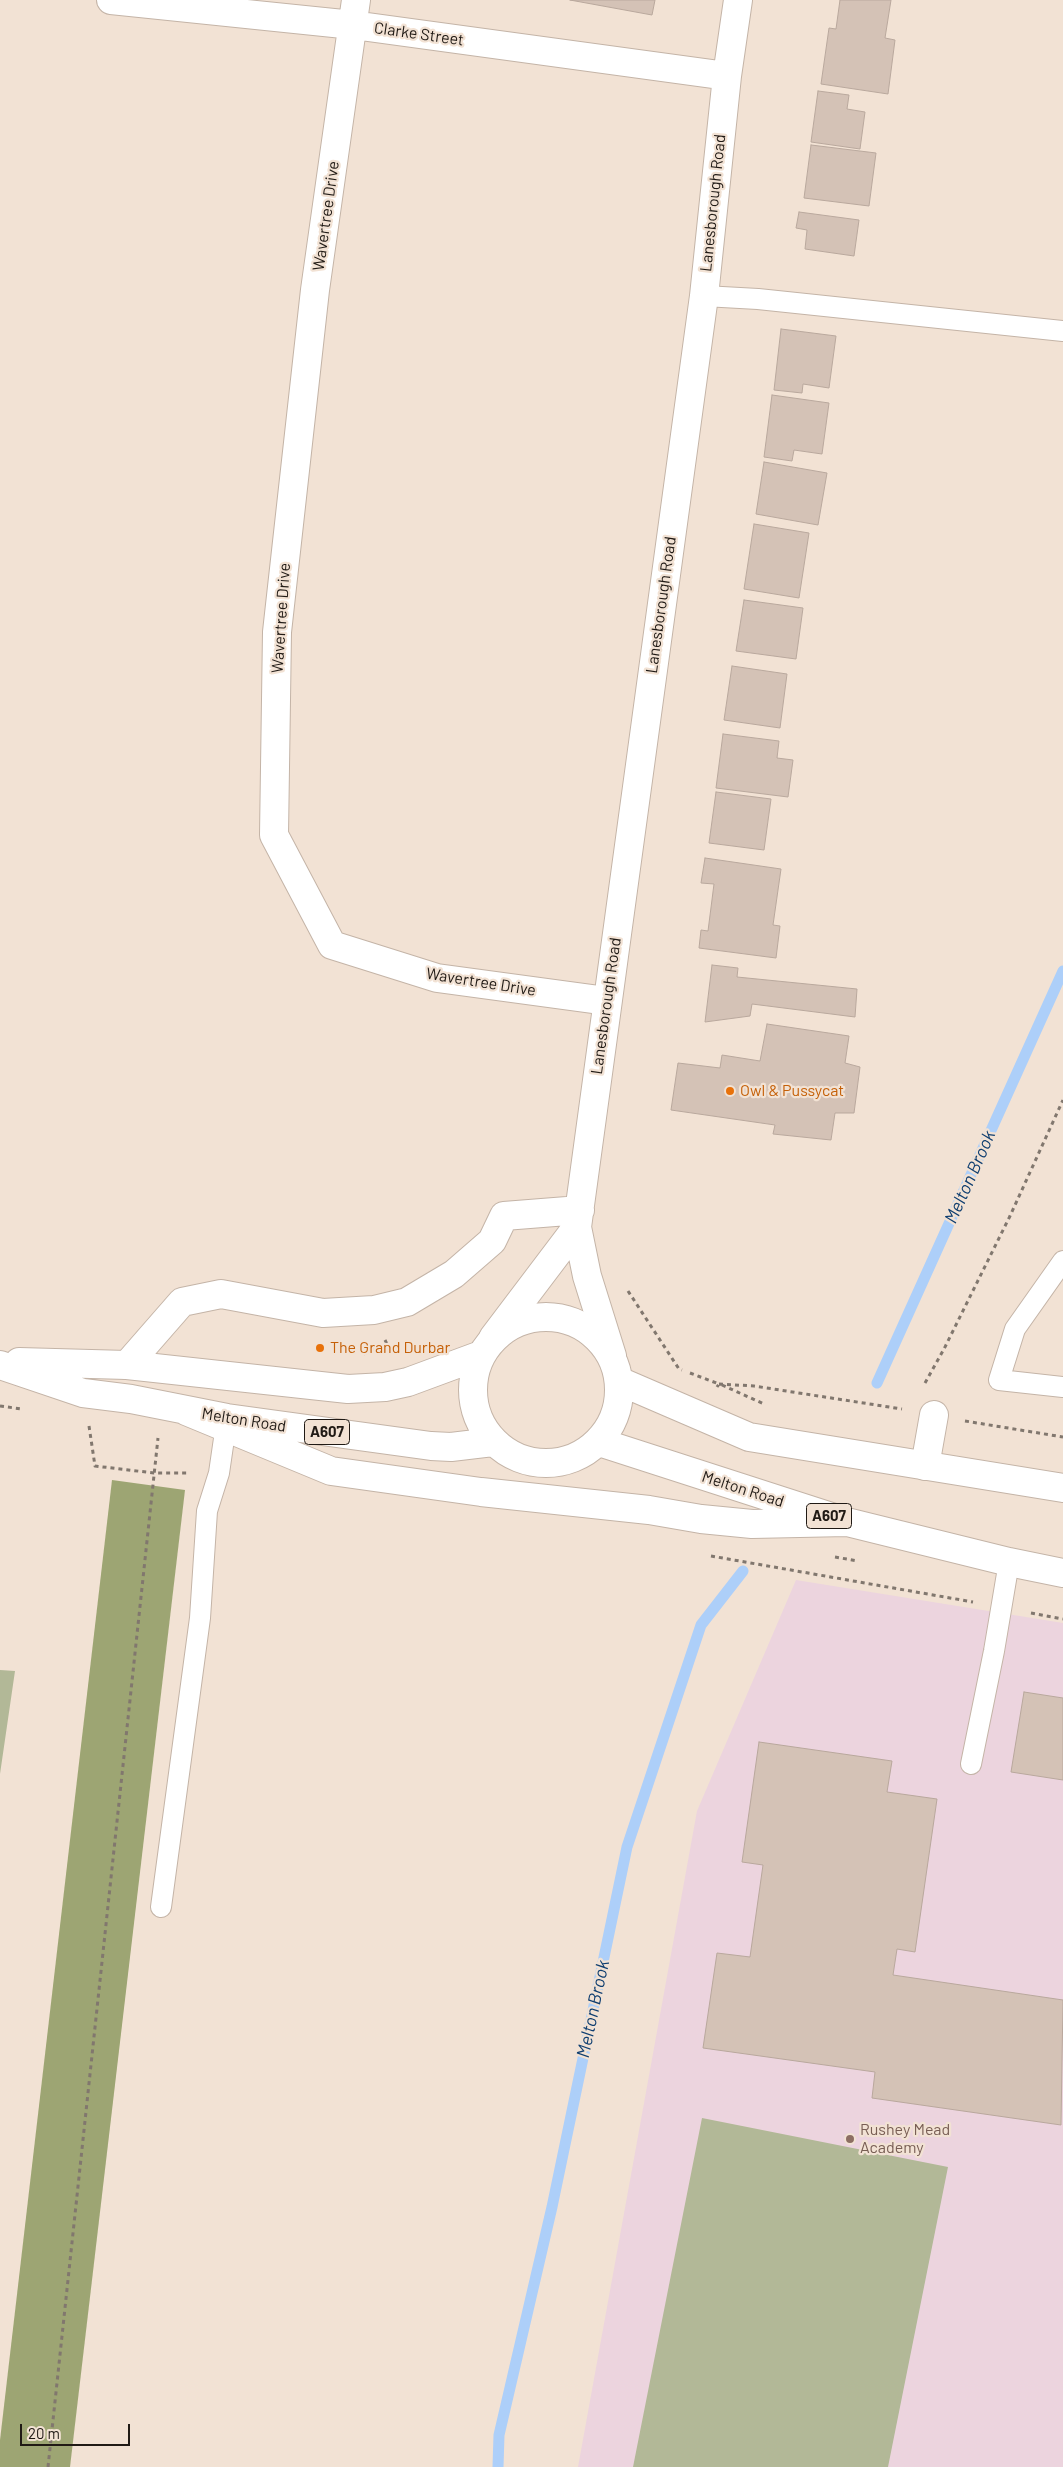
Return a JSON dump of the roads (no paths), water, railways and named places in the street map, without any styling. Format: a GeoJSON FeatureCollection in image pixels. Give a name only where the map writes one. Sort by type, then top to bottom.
{"type":"FeatureCollection","features":[{"type":"Feature","properties":{"kind":"street","name":"Clarke Street"},"geometry":{"type":"LineString","coordinates":[[111,0],[355,12],[727,76]]}},
{"type":"Feature","properties":{"kind":"street","name":"Lanesborough Road"},"geometry":{"type":"LineString","coordinates":[[616,1368],[587,1276],[578,1218],[704,296],[727,76],[738,0]]}},
{"type":"Feature","properties":{"kind":"street","name":"Wavertree Drive"},"geometry":{"type":"LineString","coordinates":[[355,12],[315,290],[277,632],[274,835],[332,945],[437,978],[607,1002]]}},
{"type":"Feature","properties":{"kind":"street"},"geometry":{"type":"LineString","coordinates":[[126,1365],[182,1302],[221,1294],[322,1313],[374,1310],[407,1302],[454,1274],[492,1240],[504,1216],[578,1218]]}},
{"type":"Feature","properties":{"kind":"street","name":"Lanesborough Road"},"geometry":{"type":"LineString","coordinates":[[487,1347],[578,1218]]}},
{"type":"Feature","properties":{"kind":"street","name":"A607"},"geometry":{"type":"LineString","coordinates":[[487,1347],[517,1323],[530,1318],[551,1316],[575,1322],[596,1336],[616,1368],[749,1437],[1063,1488]]}},
{"type":"Feature","properties":{"kind":"street"},"geometry":{"type":"LineString","coordinates":[[487,1347],[474,1377],[472,1398],[480,1423],[493,1442],[512,1456],[535,1463],[558,1463],[580,1456],[599,1442],[614,1418],[618,1403],[616,1368]]}},
{"type":"Feature","properties":{"kind":"street","name":"Melton Road"},"geometry":{"type":"LineString","coordinates":[[0,1364],[126,1365],[348,1389],[385,1387],[408,1382],[487,1347]]}},
{"type":"Feature","properties":{"kind":"street","name":"Melton Road"},"geometry":{"type":"LineString","coordinates":[[0,1364],[83,1393],[174,1408],[227,1424],[451,1448],[493,1442]]}},
{"type":"Feature","properties":{"kind":"street"},"geometry":{"type":"LineString","coordinates":[[925,1466],[934,1416]]}},
{"type":"Feature","properties":{"kind":"street"},"geometry":{"type":"LineString","coordinates":[[227,1424],[331,1471],[481,1492],[649,1510],[701,1519],[752,1524],[847,1522]]}},
{"type":"Feature","properties":{"kind":"street","name":"Melton Road"},"geometry":{"type":"LineString","coordinates":[[599,1442],[847,1522],[1009,1562],[1063,1573]]}},
{"type":"Feature","properties":{"kind":"lane"},"geometry":{"type":"LineString","coordinates":[[704,296],[758,298],[1063,331]]}},
{"type":"Feature","properties":{"kind":"lane"},"geometry":{"type":"LineString","coordinates":[[1063,1261],[1014,1330],[999,1380],[1063,1387]]}},
{"type":"Feature","properties":{"kind":"lane"},"geometry":{"type":"LineString","coordinates":[[161,1907],[200,1618],[207,1511],[219,1472],[227,1424]]}},
{"type":"Feature","properties":{"kind":"lane"},"geometry":{"type":"LineString","coordinates":[[971,1764],[1002,1608],[1009,1562]]}},
{"type":"Feature","properties":{"kind":"waterway","name":"Melton Brook"},"geometry":{"type":"LineString","coordinates":[[877,1383],[1063,971]]}},
{"type":"Feature","properties":{"kind":"waterway","name":"Melton Brook"},"geometry":{"type":"LineString","coordinates":[[498,2467],[499,2435],[552,2207],[627,1847],[701,1625],[743,1571]]}},
{"type":"Feature","properties":{"kind":"place","name":"Owl & Pussycat"},"geometry":{"type":"Point","coordinates":[730,1091]}},
{"type":"Feature","properties":{"kind":"place","name":"The Grand Durbar"},"geometry":{"type":"Point","coordinates":[320,1348]}},
{"type":"Feature","properties":{"kind":"place","name":"Rushey Mead Academy"},"geometry":{"type":"Point","coordinates":[850,2139]}}]}
